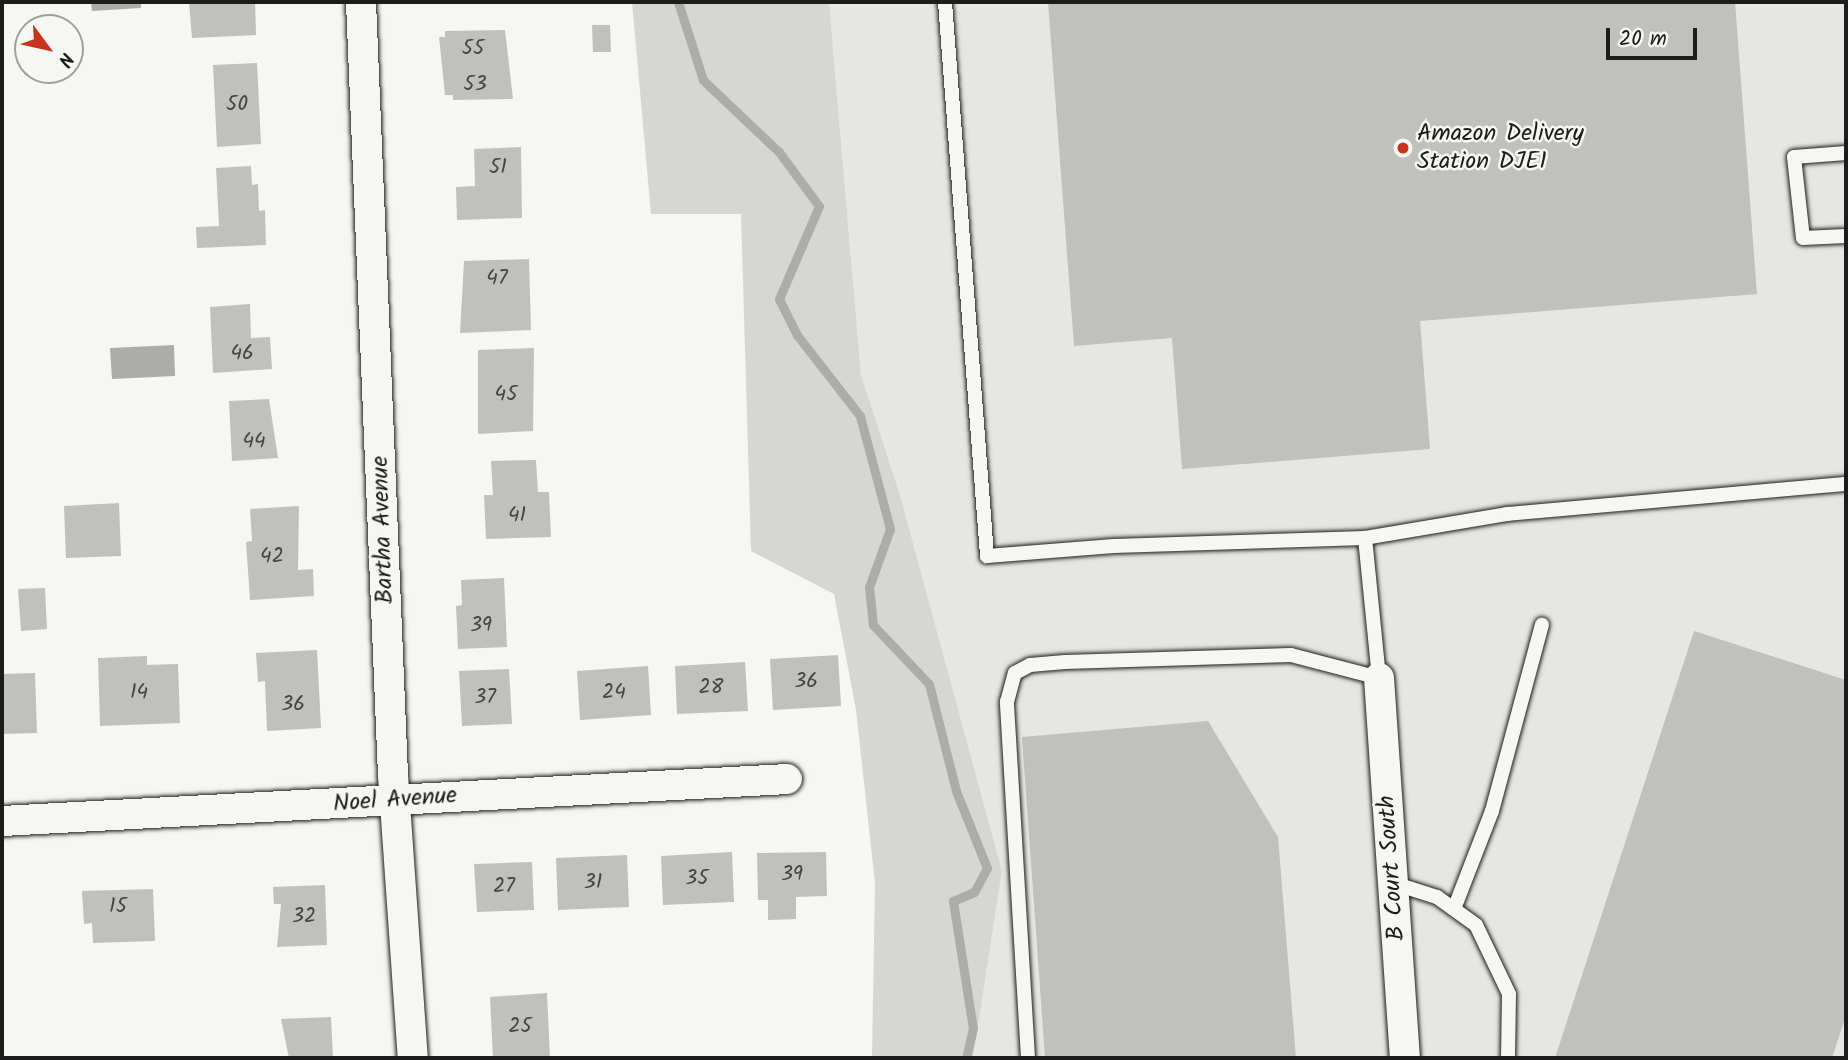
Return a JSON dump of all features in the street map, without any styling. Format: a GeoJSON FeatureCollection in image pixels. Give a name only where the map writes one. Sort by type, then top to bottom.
{"type":"FeatureCollection","features":[{"type":"Feature","properties":{"kind":"street","name":"Bartha Avenue"},"geometry":{"type":"LineString","coordinates":[[361,2],[394,801],[402,854],[413,1058]]}},
{"type":"Feature","properties":{"kind":"street","name":"B Court South"},"geometry":{"type":"LineString","coordinates":[[1379,678],[1405,1058]]}},
{"type":"Feature","properties":{"kind":"street","name":"Noel Avenue"},"geometry":{"type":"LineString","coordinates":[[2,821],[787,779]]}},
{"type":"Feature","properties":{"kind":"lane"},"geometry":{"type":"LineString","coordinates":[[945,2],[987,556],[1114,546],[1365,538],[1507,514],[1846,484]]}},
{"type":"Feature","properties":{"kind":"lane"},"geometry":{"type":"LineString","coordinates":[[1846,153],[1794,157],[1802,238],[1846,236]]}},
{"type":"Feature","properties":{"kind":"lane"},"geometry":{"type":"LineString","coordinates":[[1028,1058],[1007,702],[1015,673],[1030,665],[1065,662],[1291,655],[1379,678],[1365,538]]}},
{"type":"Feature","properties":{"kind":"lane"},"geometry":{"type":"LineString","coordinates":[[1454,909],[1492,811],[1542,625]]}},
{"type":"Feature","properties":{"kind":"lane"},"geometry":{"type":"LineString","coordinates":[[1393,883],[1437,897],[1476,925],[1509,994],[1508,1058]]}},
{"type":"Feature","properties":{"kind":"shaded area"},"geometry":{"type":"Polygon","coordinates":[[[91,2],[141,2],[141,8],[92,11],[91,2]]]}},
{"type":"Feature","properties":{"kind":"shaded area"},"geometry":{"type":"Polygon","coordinates":[[[632,2],[829,2],[861,375],[900,495],[1002,871],[973,1058],[872,1058],[875,883],[856,710],[834,594],[751,551],[741,214],[651,214],[632,2]]]}},
{"type":"Feature","properties":{"kind":"shaded area"},"geometry":{"type":"Polygon","coordinates":[[[829,2],[1846,2],[1846,1058],[973,1058],[1002,871],[900,495],[861,375],[829,2]]]}},
{"type":"Feature","properties":{"kind":"shaded area"},"geometry":{"type":"Polygon","coordinates":[[[174,345],[175,376],[112,379],[110,348],[174,345]]]}},
{"type":"Feature","properties":{"kind":"building"},"geometry":{"type":"Polygon","coordinates":[[[189,2],[255,2],[256,35],[192,38],[189,2]]]}},
{"type":"Feature","properties":{"kind":"building","name":"Amazon Delivery Station DJE1"},"geometry":{"type":"Polygon","coordinates":[[[1048,2],[1735,2],[1757,294],[1420,321],[1430,449],[1182,469],[1172,338],[1074,346],[1048,2]]]}},
{"type":"Feature","properties":{"kind":"building"},"geometry":{"type":"Polygon","coordinates":[[[592,25],[610,25],[611,52],[593,52],[592,25]]]}},
{"type":"Feature","properties":{"kind":"building"},"geometry":{"type":"Polygon","coordinates":[[[505,30],[513,99],[453,100],[453,95],[445,95],[439,37],[445,37],[445,31],[505,30]]]}},
{"type":"Feature","properties":{"kind":"building"},"geometry":{"type":"Polygon","coordinates":[[[257,63],[261,144],[217,147],[213,65],[257,63]]]}},
{"type":"Feature","properties":{"kind":"building"},"geometry":{"type":"Polygon","coordinates":[[[521,147],[522,218],[457,220],[456,187],[475,186],[474,149],[521,147]]]}},
{"type":"Feature","properties":{"kind":"building"},"geometry":{"type":"Polygon","coordinates":[[[251,166],[252,185],[258,184],[259,211],[265,210],[266,245],[197,248],[196,227],[219,226],[216,168],[251,166]]]}},
{"type":"Feature","properties":{"kind":"building"},"geometry":{"type":"Polygon","coordinates":[[[529,259],[531,330],[460,333],[464,261],[529,259]]]}},
{"type":"Feature","properties":{"kind":"building"},"geometry":{"type":"Polygon","coordinates":[[[250,304],[251,338],[270,337],[272,369],[213,373],[210,307],[250,304]]]}},
{"type":"Feature","properties":{"kind":"building"},"geometry":{"type":"Polygon","coordinates":[[[534,348],[533,431],[478,434],[478,350],[534,348]]]}},
{"type":"Feature","properties":{"kind":"building"},"geometry":{"type":"Polygon","coordinates":[[[269,399],[278,458],[232,461],[229,401],[269,399]]]}},
{"type":"Feature","properties":{"kind":"building"},"geometry":{"type":"Polygon","coordinates":[[[536,460],[538,492],[549,492],[551,537],[486,539],[484,495],[493,495],[491,461],[536,460]]]}},
{"type":"Feature","properties":{"kind":"building"},"geometry":{"type":"Polygon","coordinates":[[[119,503],[121,556],[66,558],[64,506],[119,503]]]}},
{"type":"Feature","properties":{"kind":"building"},"geometry":{"type":"Polygon","coordinates":[[[299,506],[298,570],[313,569],[314,596],[250,600],[246,542],[252,541],[250,509],[299,506]]]}},
{"type":"Feature","properties":{"kind":"building"},"geometry":{"type":"Polygon","coordinates":[[[504,578],[507,647],[458,649],[456,606],[462,605],[461,580],[504,578]]]}},
{"type":"Feature","properties":{"kind":"building"},"geometry":{"type":"Polygon","coordinates":[[[45,588],[47,629],[21,631],[18,589],[45,588]]]}},
{"type":"Feature","properties":{"kind":"building"},"geometry":{"type":"Polygon","coordinates":[[[1694,631],[1846,680],[1846,1015],[1832,1058],[1555,1058],[1694,631]]]}},
{"type":"Feature","properties":{"kind":"building"},"geometry":{"type":"Polygon","coordinates":[[[317,650],[321,728],[267,731],[265,681],[258,682],[256,653],[317,650]]]}},
{"type":"Feature","properties":{"kind":"building"},"geometry":{"type":"Polygon","coordinates":[[[838,655],[841,706],[773,710],[770,659],[838,655]]]}},
{"type":"Feature","properties":{"kind":"building"},"geometry":{"type":"Polygon","coordinates":[[[147,656],[147,665],[178,664],[180,723],[100,726],[98,658],[147,656]]]}},
{"type":"Feature","properties":{"kind":"building"},"geometry":{"type":"Polygon","coordinates":[[[745,662],[748,711],[677,714],[675,666],[745,662]]]}},
{"type":"Feature","properties":{"kind":"building"},"geometry":{"type":"Polygon","coordinates":[[[648,666],[651,715],[580,720],[577,671],[648,666]]]}},
{"type":"Feature","properties":{"kind":"building"},"geometry":{"type":"Polygon","coordinates":[[[509,669],[512,724],[462,726],[459,671],[509,669]]]}},
{"type":"Feature","properties":{"kind":"building"},"geometry":{"type":"Polygon","coordinates":[[[35,673],[37,733],[2,734],[2,674],[35,673]]]}},
{"type":"Feature","properties":{"kind":"building"},"geometry":{"type":"Polygon","coordinates":[[[1208,721],[1278,837],[1296,1058],[1045,1058],[1022,737],[1208,721]]]}},
{"type":"Feature","properties":{"kind":"building"},"geometry":{"type":"Polygon","coordinates":[[[732,852],[734,902],[663,905],[661,856],[732,852]]]}},
{"type":"Feature","properties":{"kind":"building"},"geometry":{"type":"Polygon","coordinates":[[[826,852],[827,896],[796,897],[796,919],[768,920],[768,900],[758,900],[757,853],[826,852]]]}},
{"type":"Feature","properties":{"kind":"building"},"geometry":{"type":"Polygon","coordinates":[[[627,855],[629,907],[558,910],[556,858],[627,855]]]}},
{"type":"Feature","properties":{"kind":"building"},"geometry":{"type":"Polygon","coordinates":[[[532,862],[534,910],[477,912],[474,864],[532,862]]]}},
{"type":"Feature","properties":{"kind":"building"},"geometry":{"type":"Polygon","coordinates":[[[325,885],[327,945],[277,947],[281,904],[274,904],[273,887],[325,885]]]}},
{"type":"Feature","properties":{"kind":"building"},"geometry":{"type":"Polygon","coordinates":[[[153,889],[155,941],[93,943],[92,923],[84,924],[82,891],[153,889]]]}},
{"type":"Feature","properties":{"kind":"building"},"geometry":{"type":"Polygon","coordinates":[[[547,993],[550,1058],[493,1058],[490,997],[547,993]]]}},
{"type":"Feature","properties":{"kind":"building"},"geometry":{"type":"Polygon","coordinates":[[[331,1017],[333,1058],[289,1058],[281,1019],[331,1017]]]}},
{"type":"Feature","properties":{"kind":"waterway"},"geometry":{"type":"LineString","coordinates":[[678,2],[703,80],[779,152],[819,206],[779,299],[797,335],[860,416],[890,529],[869,587],[873,625],[929,684],[956,791],[987,868],[974,892],[953,901],[973,1028],[966,1058]]}},
{"type":"Feature","properties":{"kind":"place","name":"Amazon Delivery Station DJE1"},"geometry":{"type":"Point","coordinates":[1403,148]}}]}
